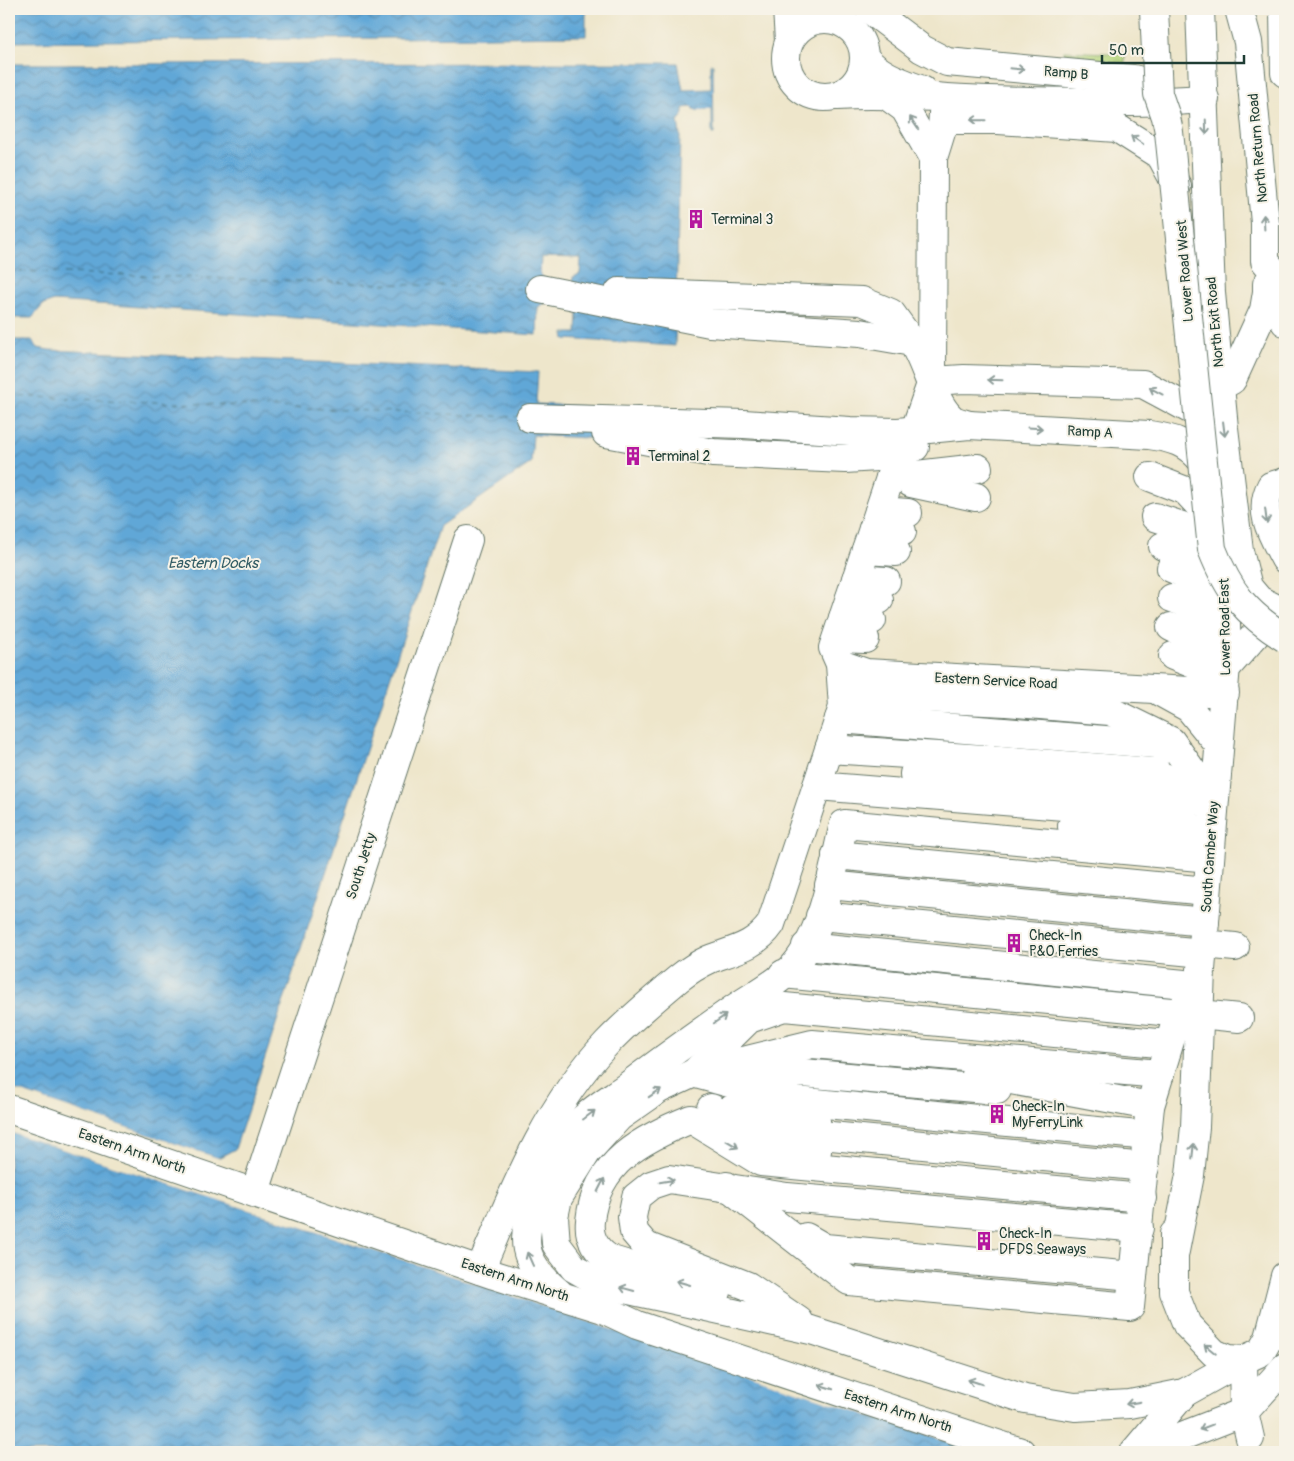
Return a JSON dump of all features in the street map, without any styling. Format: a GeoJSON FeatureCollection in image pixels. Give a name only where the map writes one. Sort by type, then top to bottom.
{"type":"FeatureCollection","features":[{"type":"Feature","properties":{"kind":"lane"},"geometry":{"type":"LineString","coordinates":[[787,9],[789,41],[786,67],[791,79],[800,89],[811,96],[824,98],[886,95],[998,120],[1117,128],[1161,156],[1178,189]]}},
{"type":"Feature","properties":{"kind":"lane"},"geometry":{"type":"LineString","coordinates":[[869,9],[918,46]]}},
{"type":"Feature","properties":{"kind":"lane"},"geometry":{"type":"LineString","coordinates":[[1154,9],[1160,98],[1169,132],[1212,549],[1220,570],[1234,596],[1270,629],[1285,638]]}},
{"type":"Feature","properties":{"kind":"lane","name":"Lower Road West"},"geometry":{"type":"LineString","coordinates":[[1158,9],[1160,98],[1178,189],[1182,237],[1182,269],[1205,400],[1222,552]]}},
{"type":"Feature","properties":{"kind":"lane","name":"North Exit Road"},"geometry":{"type":"LineString","coordinates":[[1200,9],[1205,98],[1211,294],[1205,400],[1248,587],[1258,600],[1285,615]]}},
{"type":"Feature","properties":{"kind":"lane","name":"North Return Road"},"geometry":{"type":"LineString","coordinates":[[1239,9],[1248,42],[1265,223],[1265,261],[1274,272],[1279,292]]}},
{"type":"Feature","properties":{"kind":"lane"},"geometry":{"type":"LineString","coordinates":[[1248,9],[1248,42]]}},
{"type":"Feature","properties":{"kind":"lane"},"geometry":{"type":"LineString","coordinates":[[1274,9],[1284,62]]}},
{"type":"Feature","properties":{"kind":"lane"},"geometry":{"type":"LineString","coordinates":[[1284,9],[1284,62]]}},
{"type":"Feature","properties":{"kind":"lane"},"geometry":{"type":"LineString","coordinates":[[789,41],[804,24],[815,20],[838,21],[850,27],[918,46]]}},
{"type":"Feature","properties":{"kind":"lane"},"geometry":{"type":"LineString","coordinates":[[837,96],[857,82],[863,71],[865,58],[863,47],[850,27]]}},
{"type":"Feature","properties":{"kind":"lane","name":"Ramp B"},"geometry":{"type":"LineString","coordinates":[[918,46],[947,62],[1146,82],[1160,98]]}},
{"type":"Feature","properties":{"kind":"lane"},"geometry":{"type":"LineString","coordinates":[[865,58],[872,66],[943,109],[1160,98],[1205,98]]}},
{"type":"Feature","properties":{"kind":"lane"},"geometry":{"type":"LineString","coordinates":[[886,95],[904,109],[933,158]]}},
{"type":"Feature","properties":{"kind":"lane"},"geometry":{"type":"LineString","coordinates":[[480,1270],[507,1207],[544,1132],[578,1080],[606,1043],[637,1014],[690,970],[710,959],[742,948],[763,935],[771,924],[829,749],[859,574],[932,381],[933,158],[943,109]]}},
{"type":"Feature","properties":{"kind":"lane"},"geometry":{"type":"LineString","coordinates":[[912,342],[860,333],[710,323],[540,289],[862,301],[891,313],[921,354],[941,403],[952,420],[969,424]]}},
{"type":"Feature","properties":{"kind":"lane"},"geometry":{"type":"LineString","coordinates":[[932,381],[964,379],[1143,384],[1205,400],[1232,380],[1241,364],[1264,310],[1279,292]]}},
{"type":"Feature","properties":{"kind":"lane"},"geometry":{"type":"LineString","coordinates":[[1279,292],[1285,322]]}},
{"type":"Feature","properties":{"kind":"lane"},"geometry":{"type":"LineString","coordinates":[[910,440],[878,457],[845,459],[713,453],[530,418],[744,424],[850,431],[910,440],[935,440],[969,424]]}},
{"type":"Feature","properties":{"kind":"lane","name":"Ramp A"},"geometry":{"type":"LineString","coordinates":[[969,424],[1170,438],[1194,450],[1202,461]]}},
{"type":"Feature","properties":{"kind":"lane"},"geometry":{"type":"LineString","coordinates":[[859,574],[977,482]]}},
{"type":"Feature","properties":{"kind":"lane"},"geometry":{"type":"LineString","coordinates":[[1285,482],[1271,486],[1264,498],[1268,527],[1285,559]]}},
{"type":"Feature","properties":{"kind":"lane"},"geometry":{"type":"LineString","coordinates":[[1222,552],[1208,524],[1180,498],[1165,571],[1185,611],[1226,673]]}},
{"type":"Feature","properties":{"kind":"lane"},"geometry":{"type":"LineString","coordinates":[[1165,571],[1182,526],[1203,542],[1226,590]]}},
{"type":"Feature","properties":{"kind":"lane","name":"South Jetty"},"geometry":{"type":"LineString","coordinates":[[255,1192],[468,540]]}},
{"type":"Feature","properties":{"kind":"lane","name":"Lower Road East"},"geometry":{"type":"LineString","coordinates":[[1222,552],[1226,590],[1226,673]]}},
{"type":"Feature","properties":{"kind":"lane"},"geometry":{"type":"LineString","coordinates":[[1165,571],[1178,558],[1196,567],[1226,590]]}},
{"type":"Feature","properties":{"kind":"lane"},"geometry":{"type":"LineString","coordinates":[[1165,571],[1196,579],[1205,594],[1226,673]]}},
{"type":"Feature","properties":{"kind":"lane"},"geometry":{"type":"LineString","coordinates":[[1165,571],[1226,673]]}},
{"type":"Feature","properties":{"kind":"lane"},"geometry":{"type":"LineString","coordinates":[[859,574],[887,576]]}},
{"type":"Feature","properties":{"kind":"lane"},"geometry":{"type":"LineString","coordinates":[[859,574],[887,576]]}},
{"type":"Feature","properties":{"kind":"lane"},"geometry":{"type":"LineString","coordinates":[[859,574],[887,576]]}},
{"type":"Feature","properties":{"kind":"lane","name":"Eastern Service Road"},"geometry":{"type":"LineString","coordinates":[[859,574],[866,673],[1153,689],[1226,673]]}},
{"type":"Feature","properties":{"kind":"lane"},"geometry":{"type":"LineString","coordinates":[[1226,673],[1259,631],[1285,615]]}},
{"type":"Feature","properties":{"kind":"lane","name":"South Camber Way"},"geometry":{"type":"LineString","coordinates":[[1226,673],[1219,745],[1180,1049],[1167,1097],[1154,1239],[1187,1325],[1199,1340],[1214,1353],[1228,1359],[1252,1356]]}},
{"type":"Feature","properties":{"kind":"lane","name":"Eastern Service Road"},"geometry":{"type":"LineString","coordinates":[[1153,689],[1189,708],[1219,745]]}},
{"type":"Feature","properties":{"kind":"lane"},"geometry":{"type":"LineString","coordinates":[[829,749],[1004,721],[1146,728],[1171,742],[1197,917]]}},
{"type":"Feature","properties":{"kind":"lane"},"geometry":{"type":"LineString","coordinates":[[829,749],[1156,744],[1175,753],[1197,917]]}},
{"type":"Feature","properties":{"kind":"lane"},"geometry":{"type":"LineString","coordinates":[[727,1186],[849,1281],[1130,1307],[1142,1193],[1197,917],[1189,831],[829,749]]}},
{"type":"Feature","properties":{"kind":"lane"},"geometry":{"type":"LineString","coordinates":[[829,749],[1154,782],[1197,917],[1239,1018]]}},
{"type":"Feature","properties":{"kind":"lane"},"geometry":{"type":"LineString","coordinates":[[561,1295],[539,1276],[529,1259],[526,1247],[527,1226],[534,1203],[566,1141],[581,1120],[760,990],[818,908],[844,824],[1197,917],[1235,947]]}},
{"type":"Feature","properties":{"kind":"lane"},"geometry":{"type":"LineString","coordinates":[[818,908],[1197,917]]}},
{"type":"Feature","properties":{"kind":"lane"},"geometry":{"type":"LineString","coordinates":[[818,908],[1197,917]]}},
{"type":"Feature","properties":{"kind":"lane"},"geometry":{"type":"LineString","coordinates":[[818,908],[1197,917]]}},
{"type":"Feature","properties":{"kind":"lane"},"geometry":{"type":"LineString","coordinates":[[760,990],[1197,917]]}},
{"type":"Feature","properties":{"kind":"lane"},"geometry":{"type":"LineString","coordinates":[[694,1073],[749,1019],[1197,917]]}},
{"type":"Feature","properties":{"kind":"lane"},"geometry":{"type":"LineString","coordinates":[[1197,917],[812,1044],[694,1073],[659,1089],[619,1118],[586,1152],[558,1198],[554,1218],[556,1244],[574,1268],[590,1278],[620,1288],[811,1330],[1026,1399],[1075,1408],[1130,1404],[1184,1393],[1252,1356],[1285,1327]]}},
{"type":"Feature","properties":{"kind":"lane","name":"South Camber Way"},"geometry":{"type":"LineString","coordinates":[[1174,1292],[1175,1251],[1172,1180],[1197,917]]}},
{"type":"Feature","properties":{"kind":"lane"},"geometry":{"type":"LineString","coordinates":[[694,1073],[807,1058],[1000,1078],[1142,1193]]}},
{"type":"Feature","properties":{"kind":"lane"},"geometry":{"type":"LineString","coordinates":[[694,1073],[1142,1193]]}},
{"type":"Feature","properties":{"kind":"lane"},"geometry":{"type":"LineString","coordinates":[[796,1101],[701,1114],[662,1130],[634,1146],[601,1181],[591,1208],[589,1227],[592,1242],[602,1255],[612,1260],[743,1300],[811,1330]]}},
{"type":"Feature","properties":{"kind":"lane","name":"Eastern Arm North"},"geometry":{"type":"LineString","coordinates":[[9,1109],[480,1270],[603,1309],[637,1325],[1022,1452]]}},
{"type":"Feature","properties":{"kind":"lane"},"geometry":{"type":"LineString","coordinates":[[701,1114],[761,1162],[1142,1193]]}},
{"type":"Feature","properties":{"kind":"lane"},"geometry":{"type":"LineString","coordinates":[[701,1114],[792,1133],[1142,1193]]}},
{"type":"Feature","properties":{"kind":"lane"},"geometry":{"type":"LineString","coordinates":[[811,1330],[748,1286],[646,1246],[634,1232],[632,1217],[636,1197],[651,1185],[670,1179],[727,1186],[774,1180],[1142,1193]]}},
{"type":"Feature","properties":{"kind":"lane"},"geometry":{"type":"LineString","coordinates":[[727,1186],[813,1232],[1142,1193]]}},
{"type":"Feature","properties":{"kind":"lane"},"geometry":{"type":"LineString","coordinates":[[1250,1438],[1244,1412],[1252,1356],[1269,1338],[1285,1276]]}},
{"type":"Feature","properties":{"kind":"lane"},"geometry":{"type":"LineString","coordinates":[[603,1309],[733,1325],[811,1330]]}},
{"type":"Feature","properties":{"kind":"lane"},"geometry":{"type":"LineString","coordinates":[[1141,1452],[1244,1412],[1285,1367]]}},
{"type":"Feature","properties":{"kind":"lane"},"geometry":{"type":"LineString","coordinates":[[1134,1452],[1184,1393]]}},
{"type":"Feature","properties":{"kind":"green space"},"geometry":{"type":"Polygon","coordinates":[[[1064,51],[1125,54],[1124,86],[1062,83],[1064,51]]]}},
{"type":"Feature","properties":{"kind":"water"},"geometry":{"type":"Polygon","coordinates":[[[9,9],[586,9],[586,36],[9,42],[9,9]]]}},
{"type":"Feature","properties":{"kind":"water"},"geometry":{"type":"Polygon","coordinates":[[[678,63],[683,90],[711,89],[711,64],[713,64],[714,134],[712,134],[712,109],[696,111],[691,107],[683,108],[683,115],[678,121],[680,135],[675,346],[565,339],[564,333],[577,333],[578,311],[572,308],[573,277],[580,274],[581,258],[541,257],[540,275],[547,280],[545,303],[538,307],[537,335],[54,301],[43,305],[32,318],[9,318],[9,64],[678,63]]]}},
{"type":"Feature","properties":{"kind":"water","name":"Eastern Docks"},"geometry":{"type":"Polygon","coordinates":[[[9,340],[32,340],[38,348],[49,350],[538,372],[536,404],[694,412],[693,444],[533,435],[531,463],[440,526],[235,1149],[218,1158],[9,1088],[9,340]]]}},
{"type":"Feature","properties":{"kind":"water"},"geometry":{"type":"Polygon","coordinates":[[[9,1132],[489,1288],[979,1452],[9,1452],[9,1132]]]}},
{"type":"Feature","properties":{"kind":"pier"},"geometry":{"type":"Polygon","coordinates":[[[9,1088],[221,1159],[217,1160],[9,1091],[9,1088]]]}},
{"type":"Feature","properties":{"kind":"pier"},"geometry":{"type":"Polygon","coordinates":[[[9,1130],[489,1286],[980,1450],[888,1422],[489,1288],[9,1132],[9,1130]]]}},
{"type":"Feature","properties":{"kind":"ferry route"},"geometry":{"type":"LineString","coordinates":[[9,271],[527,289]]}},
{"type":"Feature","properties":{"kind":"ferry route"},"geometry":{"type":"LineString","coordinates":[[9,396],[517,417]]}},
{"type":"Feature","properties":{"kind":"place","name":"Terminal 3"},"geometry":{"type":"Point","coordinates":[696,219]}},
{"type":"Feature","properties":{"kind":"place","name":"Terminal 2"},"geometry":{"type":"Point","coordinates":[633,456]}},
{"type":"Feature","properties":{"kind":"place","name":"Check-In P&O Ferries"},"geometry":{"type":"Point","coordinates":[1014,943]}},
{"type":"Feature","properties":{"kind":"place","name":"Check-In MyFerryLink"},"geometry":{"type":"Point","coordinates":[997,1114]}},
{"type":"Feature","properties":{"kind":"place","name":"Check-In DFDS Seaways"},"geometry":{"type":"Point","coordinates":[984,1241]}}]}
